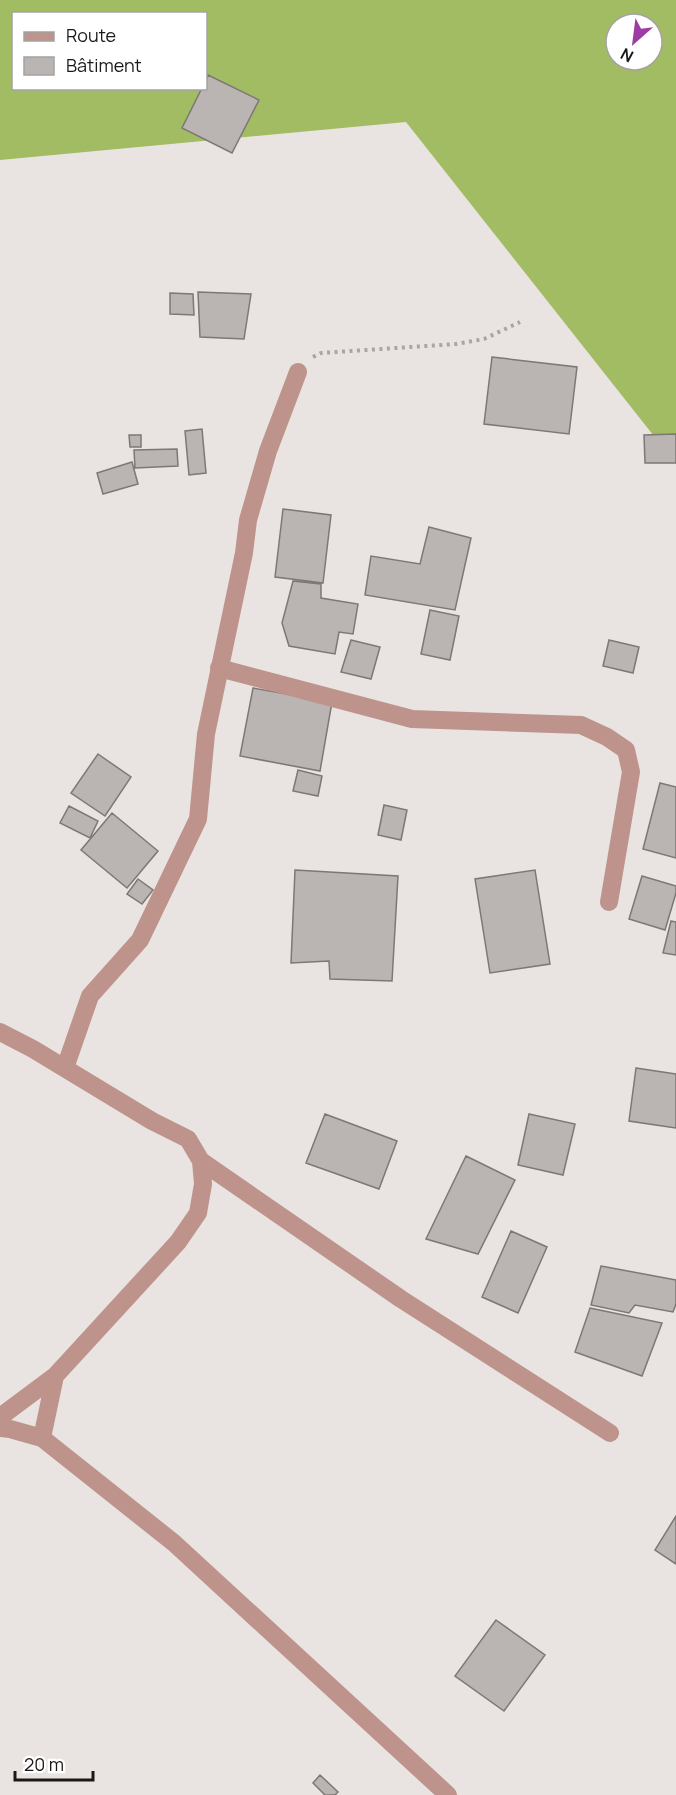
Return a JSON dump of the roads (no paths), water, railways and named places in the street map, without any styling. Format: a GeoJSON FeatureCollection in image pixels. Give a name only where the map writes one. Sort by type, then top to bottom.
{"type":"FeatureCollection","features":[{"type":"Feature","properties":{"kind":"street"},"geometry":{"type":"LineString","coordinates":[[65,1068],[90,996],[140,940],[198,819],[206,734],[244,553],[248,520],[268,451],[298,372]]}},
{"type":"Feature","properties":{"kind":"street"},"geometry":{"type":"LineString","coordinates":[[219,668],[412,719],[581,725],[607,737],[626,750],[631,772],[609,902]]}},
{"type":"Feature","properties":{"kind":"street"},"geometry":{"type":"LineString","coordinates":[[0,1032],[33,1049],[152,1121],[189,1139],[201,1161],[203,1184],[198,1213],[178,1242],[55,1376],[0,1417]]}},
{"type":"Feature","properties":{"kind":"street"},"geometry":{"type":"LineString","coordinates":[[201,1161],[401,1299],[610,1432]]}},
{"type":"Feature","properties":{"kind":"street"},"geometry":{"type":"LineString","coordinates":[[42,1438],[55,1376]]}},
{"type":"Feature","properties":{"kind":"street"},"geometry":{"type":"LineString","coordinates":[[0,1428],[42,1438],[174,1543],[448,1795]]}}]}
